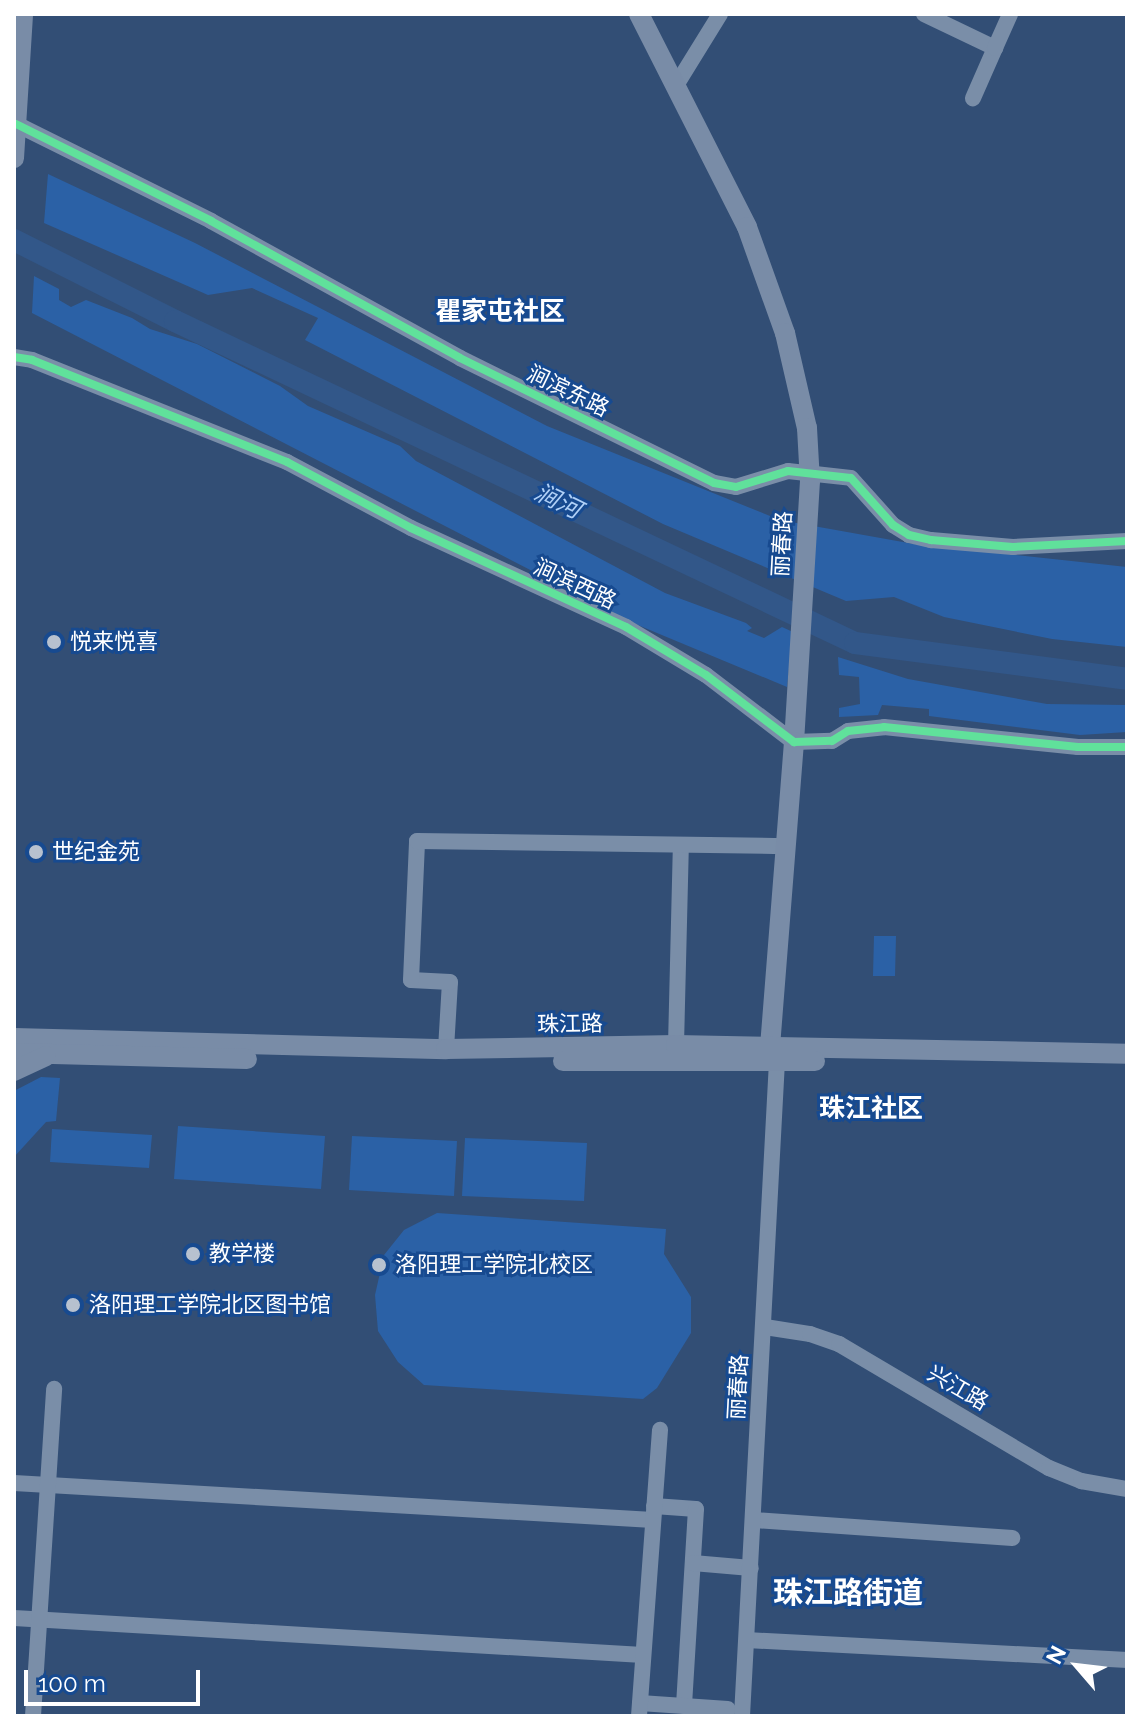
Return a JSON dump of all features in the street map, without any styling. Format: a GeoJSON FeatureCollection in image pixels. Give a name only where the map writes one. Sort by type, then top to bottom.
{"type":"FeatureCollection","features":[{"type":"Feature","properties":{"kind":"main road"},"geometry":{"type":"LineString","coordinates":[[14,157],[23,14]]}},
{"type":"Feature","properties":{"kind":"main road","name":"丽春路"},"geometry":{"type":"LineString","coordinates":[[639,14],[678,82]]}},
{"type":"Feature","properties":{"kind":"main road","name":"丽春路"},"geometry":{"type":"LineString","coordinates":[[651,14],[678,82],[747,227],[785,333],[815,477],[801,740],[776,1052]]}},
{"type":"Feature","properties":{"kind":"main road","name":"丽春路"},"geometry":{"type":"LineString","coordinates":[[776,1052],[786,846],[801,740]]}},
{"type":"Feature","properties":{"kind":"main road"},"geometry":{"type":"LineString","coordinates":[[14,1022],[47,1046],[14,1071]]}},
{"type":"Feature","properties":{"kind":"main road","name":"珠江路"},"geometry":{"type":"LineString","coordinates":[[14,1038],[47,1046],[171,1058],[776,1052],[1127,1054]]}},
{"type":"Feature","properties":{"kind":"main road","name":"珠江路"},"geometry":{"type":"LineString","coordinates":[[14,1053],[47,1046],[446,1049],[676,1045],[1127,1068]]}},
{"type":"Feature","properties":{"kind":"street"},"geometry":{"type":"LineString","coordinates":[[678,82],[720,14]]}},
{"type":"Feature","properties":{"kind":"street"},"geometry":{"type":"LineString","coordinates":[[924,14],[995,48]]}},
{"type":"Feature","properties":{"kind":"street"},"geometry":{"type":"LineString","coordinates":[[973,98],[1010,14]]}},
{"type":"Feature","properties":{"kind":"street","name":"涧滨东路"},"geometry":{"type":"LineString","coordinates":[[16,124],[211,221],[460,358],[714,483],[736,487],[788,471],[815,477],[851,478],[868,500],[909,535],[1013,547],[1127,541]]}},
{"type":"Feature","properties":{"kind":"street","name":"涧滨西路"},"geometry":{"type":"LineString","coordinates":[[14,357],[32,360],[287,462],[411,528],[626,627],[706,675],[801,740]]}},
{"type":"Feature","properties":{"kind":"street"},"geometry":{"type":"LineString","coordinates":[[801,740],[832,741],[862,727],[884,727],[1078,747],[1127,747]]}},
{"type":"Feature","properties":{"kind":"street"},"geometry":{"type":"LineString","coordinates":[[446,1049],[450,982],[411,980],[417,841],[786,846]]}},
{"type":"Feature","properties":{"kind":"street"},"geometry":{"type":"LineString","coordinates":[[676,1045],[681,845]]}},
{"type":"Feature","properties":{"kind":"street","name":"丽春路"},"geometry":{"type":"LineString","coordinates":[[735,1712],[747,1640],[765,1327],[776,1052]]}},
{"type":"Feature","properties":{"kind":"street","name":"兴江路"},"geometry":{"type":"LineString","coordinates":[[765,1327],[810,1334],[839,1344],[1049,1468],[1081,1481],[1127,1489]]}},
{"type":"Feature","properties":{"kind":"street"},"geometry":{"type":"LineString","coordinates":[[14,1715],[34,1716],[54,1389]]}},
{"type":"Feature","properties":{"kind":"street"},"geometry":{"type":"LineString","coordinates":[[660,1430],[639,1710],[684,1706],[735,1712]]}},
{"type":"Feature","properties":{"kind":"street"},"geometry":{"type":"LineString","coordinates":[[14,1483],[654,1513],[696,1509],[684,1706]]}},
{"type":"Feature","properties":{"kind":"street"},"geometry":{"type":"LineString","coordinates":[[754,1520],[1012,1538]]}},
{"type":"Feature","properties":{"kind":"street"},"geometry":{"type":"LineString","coordinates":[[693,1563],[751,1568]]}},
{"type":"Feature","properties":{"kind":"street"},"geometry":{"type":"LineString","coordinates":[[14,1618],[643,1655]]}},
{"type":"Feature","properties":{"kind":"street"},"geometry":{"type":"LineString","coordinates":[[747,1640],[1127,1660]]}},
{"type":"Feature","properties":{"kind":"shaded area"},"geometry":{"type":"Polygon","coordinates":[[[48,174],[195,243],[547,426],[780,520],[914,544],[1127,567],[1127,647],[1052,639],[944,617],[894,597],[846,601],[663,524],[305,340],[318,318],[252,288],[208,295],[44,223],[48,174]]]}},
{"type":"Feature","properties":{"kind":"shaded area"},"geometry":{"type":"Polygon","coordinates":[[[34,276],[59,289],[59,300],[71,307],[86,300],[132,318],[150,329],[197,344],[280,386],[308,406],[400,446],[416,461],[665,593],[746,623],[752,628],[747,631],[764,638],[782,627],[793,632],[787,687],[633,623],[32,313],[34,276]]]}},
{"type":"Feature","properties":{"kind":"shaded area"},"geometry":{"type":"Polygon","coordinates":[[[838,657],[908,679],[1047,704],[1127,705],[1127,732],[1080,735],[929,716],[929,709],[882,705],[878,715],[839,717],[839,708],[860,704],[859,677],[839,675],[838,657]]]}},
{"type":"Feature","properties":{"kind":"shaded area"},"geometry":{"type":"Polygon","coordinates":[[[874,936],[896,936],[895,976],[873,976],[874,936]]]}},
{"type":"Feature","properties":{"kind":"shaded area"},"geometry":{"type":"Polygon","coordinates":[[[41,1077],[60,1078],[56,1121],[46,1122],[14,1157],[14,1091],[41,1077]]]}},
{"type":"Feature","properties":{"kind":"shaded area"},"geometry":{"type":"Polygon","coordinates":[[[178,1126],[325,1136],[321,1189],[174,1179],[178,1126]]]}},
{"type":"Feature","properties":{"kind":"shaded area"},"geometry":{"type":"Polygon","coordinates":[[[52,1129],[152,1135],[149,1168],[50,1162],[52,1129]]]}},
{"type":"Feature","properties":{"kind":"shaded area"},"geometry":{"type":"Polygon","coordinates":[[[352,1136],[457,1141],[454,1196],[349,1190],[352,1136]]]}},
{"type":"Feature","properties":{"kind":"shaded area"},"geometry":{"type":"Polygon","coordinates":[[[465,1138],[587,1143],[584,1201],[462,1196],[465,1138]]]}},
{"type":"Feature","properties":{"kind":"shaded area"},"geometry":{"type":"Polygon","coordinates":[[[437,1213],[666,1229],[664,1254],[691,1297],[691,1333],[657,1388],[643,1399],[424,1385],[398,1362],[378,1331],[375,1295],[384,1255],[404,1230],[437,1213]]]}},
{"type":"Feature","properties":{"kind":"waterway","name":"涧河"},"geometry":{"type":"LineString","coordinates":[[14,240],[175,321],[855,643],[1127,679]]}},
{"type":"Feature","properties":{"kind":"cycle path"},"geometry":{"type":"LineString","coordinates":[[16,124],[211,221],[460,358],[714,483],[736,487],[788,471],[851,478],[893,525],[909,535],[931,540],[1013,547],[1127,541]]}},
{"type":"Feature","properties":{"kind":"cycle path"},"geometry":{"type":"LineString","coordinates":[[14,357],[32,360],[287,462],[411,528],[626,627],[706,675],[794,742],[832,741],[848,731],[884,727],[1078,747],[1127,747]]}},
{"type":"Feature","properties":{"kind":"place","name":"悦来悦喜"},"geometry":{"type":"Point","coordinates":[54,642]}},
{"type":"Feature","properties":{"kind":"place","name":"世纪金苑"},"geometry":{"type":"Point","coordinates":[36,852]}},
{"type":"Feature","properties":{"kind":"place","name":"教学楼"},"geometry":{"type":"Point","coordinates":[193,1254]}},
{"type":"Feature","properties":{"kind":"place","name":"洛阳理工学院北校区"},"geometry":{"type":"Point","coordinates":[379,1265]}},
{"type":"Feature","properties":{"kind":"place","name":"洛阳理工学院北区图书馆"},"geometry":{"type":"Point","coordinates":[73,1305]}},
{"type":"Feature","properties":{"kind":"district","name":"瞿家屯社区"},"geometry":{"type":"Point","coordinates":[500,312]}},
{"type":"Feature","properties":{"kind":"district","name":"珠江社区"},"geometry":{"type":"Point","coordinates":[871,1109]}},
{"type":"Feature","properties":{"kind":"district","name":"珠江路街道"},"geometry":{"type":"Point","coordinates":[848,1593]}}]}
